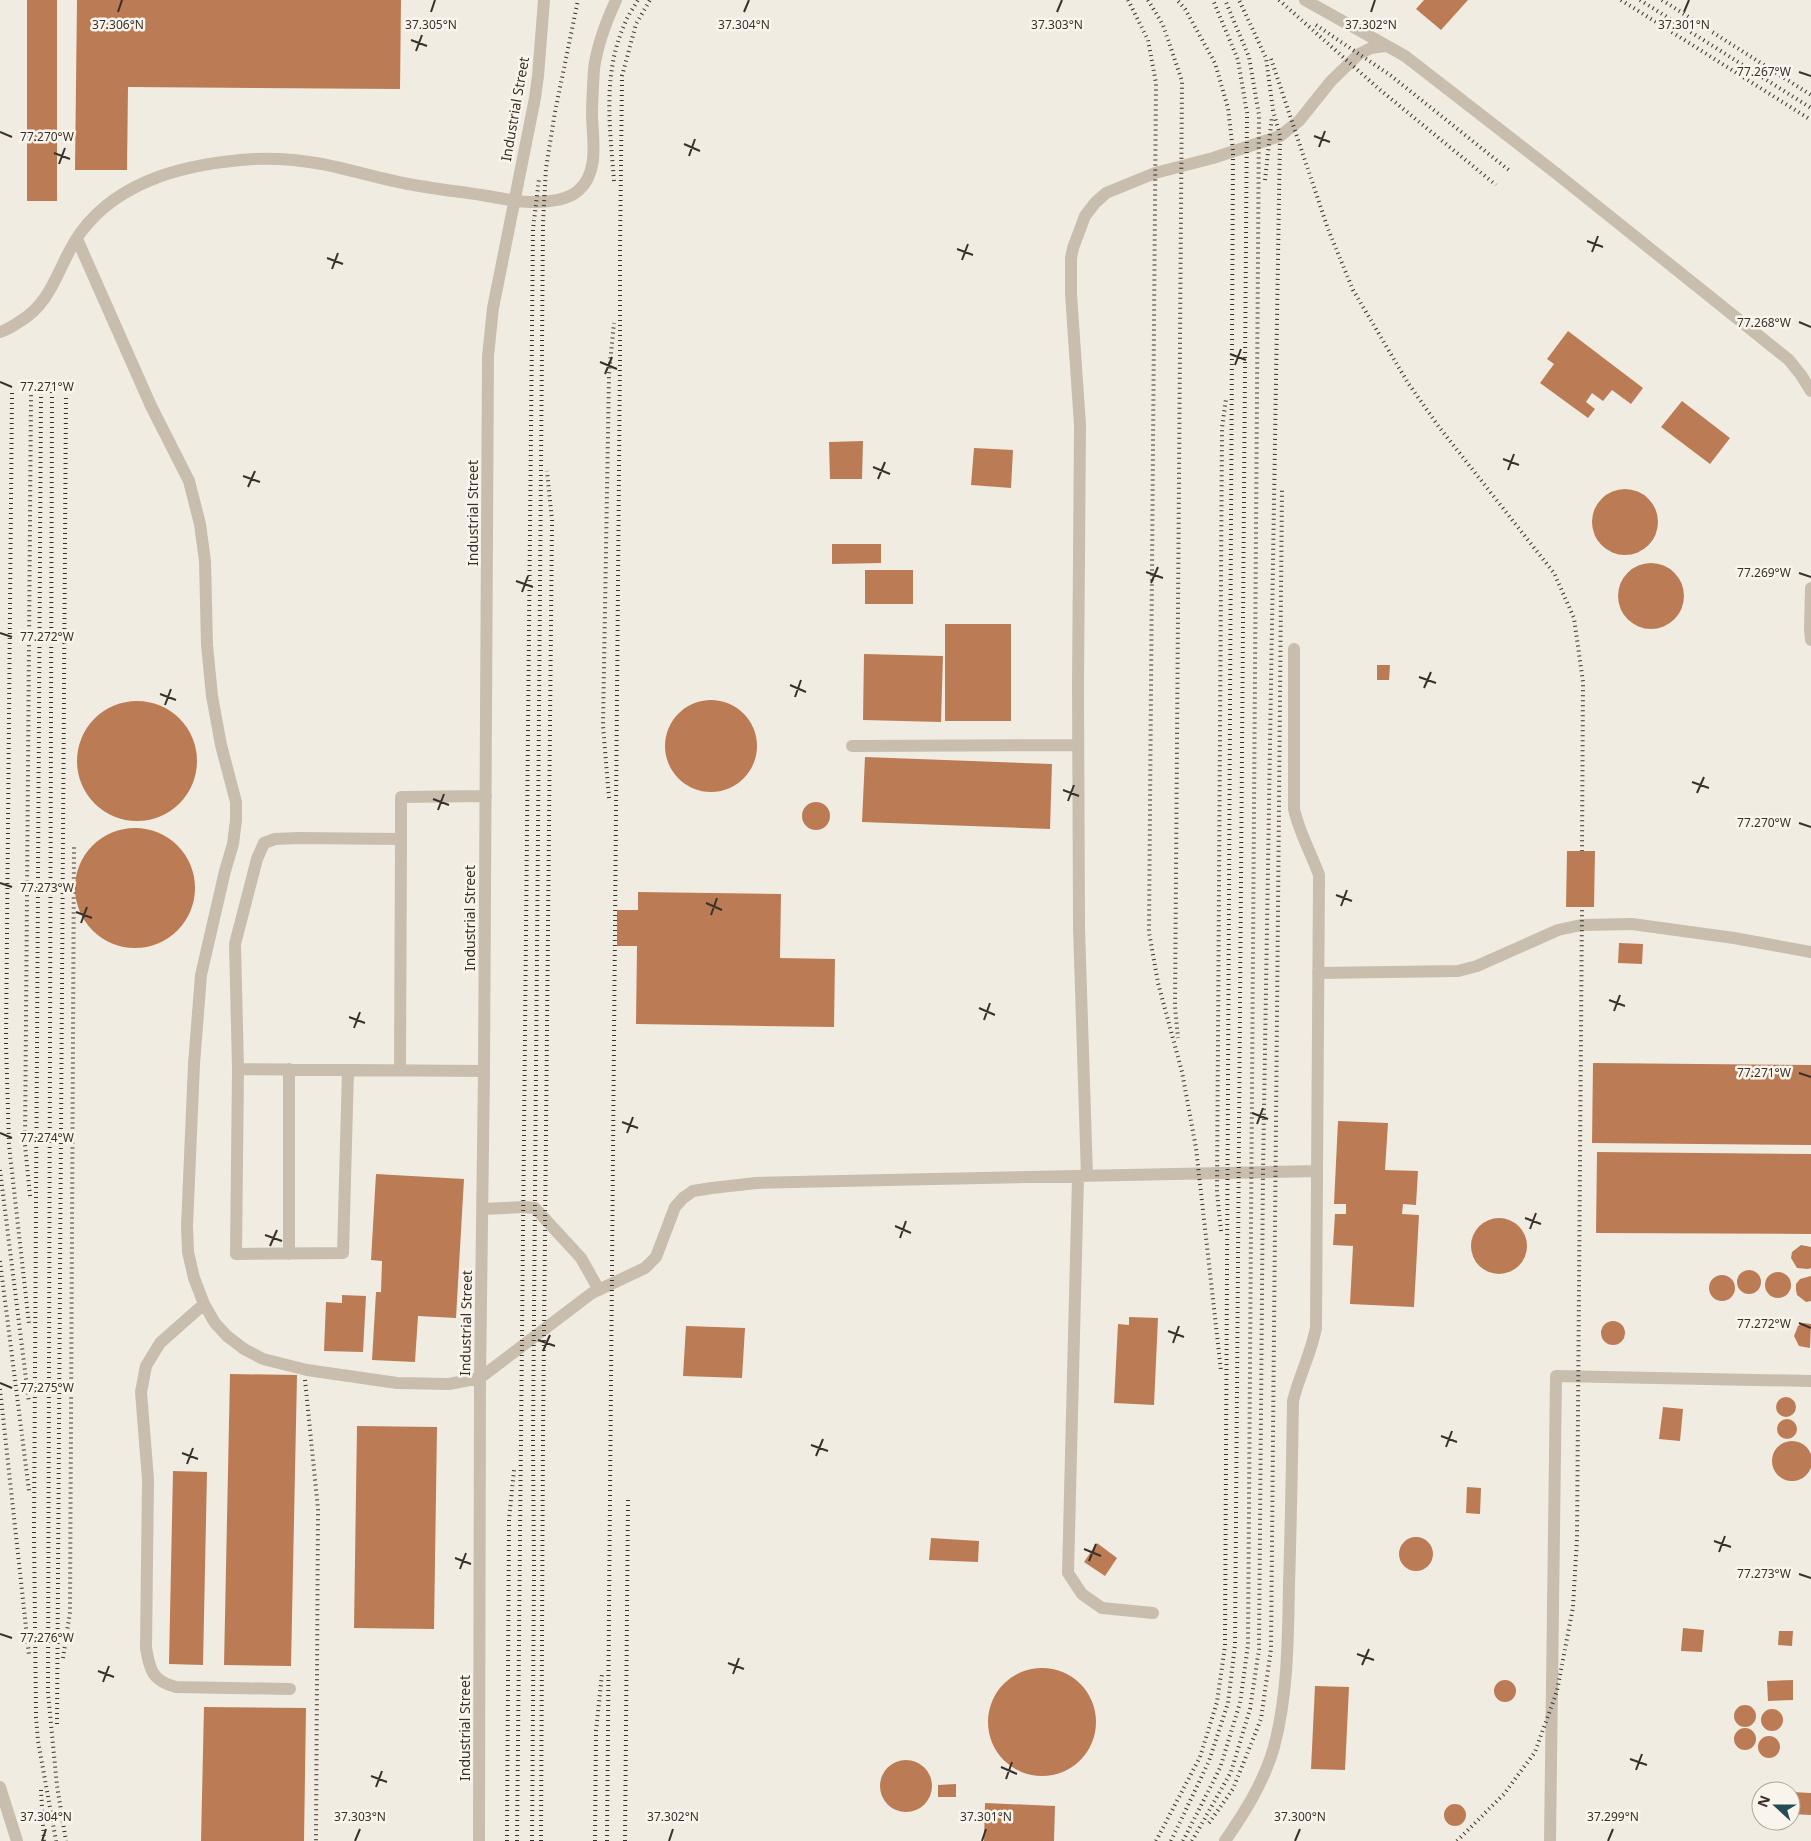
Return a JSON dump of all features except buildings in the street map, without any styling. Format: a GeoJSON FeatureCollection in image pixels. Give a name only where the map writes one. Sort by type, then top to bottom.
{"type":"FeatureCollection","features":[{"type":"Feature","properties":{"kind":"street","name":"Industrial Street"},"geometry":{"type":"LineString","coordinates":[[479,1841],[480,1378],[484,1071],[488,356],[493,308],[538,76],[544,0]]}},
{"type":"Feature","properties":{"kind":"street"},"geometry":{"type":"LineString","coordinates":[[0,332],[26,318],[41,304],[55,284],[77,239],[99,211],[118,196],[149,181],[181,170],[214,163],[256,159],[292,160],[321,164],[413,185],[514,200],[536,202],[567,197],[579,190],[591,169],[594,151],[592,115],[597,53],[607,20],[616,0]]}},
{"type":"Feature","properties":{"kind":"street"},"geometry":{"type":"LineString","coordinates":[[1305,0],[1404,56],[1557,174],[1788,360],[1802,375],[1811,392]]}},
{"type":"Feature","properties":{"kind":"street"},"geometry":{"type":"LineString","coordinates":[[1154,1613],[1102,1608],[1082,1594],[1068,1573],[1082,1176],[1078,745],[1080,425],[1071,258],[1084,216],[1106,193],[1132,182],[1280,136],[1299,120],[1332,81],[1359,54],[1372,48],[1385,46]]}},
{"type":"Feature","properties":{"kind":"street"},"geometry":{"type":"LineString","coordinates":[[77,239],[151,406],[189,481],[200,524],[205,561],[206,645],[212,696],[221,745],[236,802],[236,820],[233,844],[201,975],[194,1064],[187,1226],[188,1252],[194,1278],[204,1304],[215,1323],[227,1336],[244,1349],[264,1359],[307,1370],[397,1383],[449,1384],[480,1378],[598,1290],[650,1264],[656,1256],[675,1207],[693,1191],[756,1183],[1317,1171]]}},
{"type":"Feature","properties":{"kind":"street"},"geometry":{"type":"LineString","coordinates":[[1811,588],[1811,640]]}},
{"type":"Feature","properties":{"kind":"street"},"geometry":{"type":"LineString","coordinates":[[1224,1841],[1242,1817],[1259,1786],[1274,1748],[1282,1711],[1288,1663],[1293,1401],[1298,1380],[1312,1348],[1316,1328],[1319,875],[1298,826],[1294,809],[1294,649]]}},
{"type":"Feature","properties":{"kind":"street"},"geometry":{"type":"LineString","coordinates":[[852,746],[1078,745]]}},
{"type":"Feature","properties":{"kind":"street"},"geometry":{"type":"LineString","coordinates":[[400,1070],[401,797],[486,796]]}},
{"type":"Feature","properties":{"kind":"street"},"geometry":{"type":"LineString","coordinates":[[348,1070],[343,1253],[236,1254],[238,1068],[235,944],[257,859],[264,843],[275,838],[401,839]]}},
{"type":"Feature","properties":{"kind":"street"},"geometry":{"type":"LineString","coordinates":[[1318,973],[1458,971],[1478,966],[1558,930],[1581,925],[1632,924],[1734,938],[1811,952]]}},
{"type":"Feature","properties":{"kind":"street"},"geometry":{"type":"LineString","coordinates":[[238,1068],[484,1071]]}},
{"type":"Feature","properties":{"kind":"street"},"geometry":{"type":"LineString","coordinates":[[289,1254],[290,1069]]}},
{"type":"Feature","properties":{"kind":"street"},"geometry":{"type":"LineString","coordinates":[[482,1209],[535,1208],[581,1258],[598,1290]]}},
{"type":"Feature","properties":{"kind":"street"},"geometry":{"type":"LineString","coordinates":[[204,1304],[160,1343],[146,1366],[142,1392],[148,1479],[146,1648],[148,1663],[154,1676],[163,1684],[176,1687],[290,1689]]}},
{"type":"Feature","properties":{"kind":"street"},"geometry":{"type":"LineString","coordinates":[[1550,1841],[1556,1376],[1811,1381]]}},
{"type":"Feature","properties":{"kind":"street"},"geometry":{"type":"LineString","coordinates":[[0,1787],[17,1841]]}},
{"type":"Feature","properties":{"kind":"railway"},"geometry":{"type":"LineString","coordinates":[[532,1841],[533,1439],[543,223],[546,168],[555,112],[578,0]]}},
{"type":"Feature","properties":{"kind":"railway"},"geometry":{"type":"LineString","coordinates":[[614,181],[609,101],[610,81],[618,42],[626,20],[638,0]]}},
{"type":"Feature","properties":{"kind":"railway"},"geometry":{"type":"LineString","coordinates":[[607,1841],[622,76],[636,24],[650,0]]}},
{"type":"Feature","properties":{"kind":"railway"},"geometry":{"type":"LineString","coordinates":[[1128,0],[1148,40],[1156,83],[1149,932],[1158,983],[1182,1072],[1196,1148],[1221,1371]]}},
{"type":"Feature","properties":{"kind":"railway"},"geometry":{"type":"LineString","coordinates":[[1148,0],[1163,25],[1182,81],[1175,1007],[1178,1038]]}},
{"type":"Feature","properties":{"kind":"railway"},"geometry":{"type":"LineString","coordinates":[[1156,1841],[1200,1757],[1217,1702],[1225,1646],[1233,151],[1228,108],[1215,63],[1185,9],[1177,0]]}},
{"type":"Feature","properties":{"kind":"railway"},"geometry":{"type":"LineString","coordinates":[[1171,1841],[1209,1761],[1228,1703],[1235,1645],[1247,113],[1238,60],[1213,0]]}},
{"type":"Feature","properties":{"kind":"railway"},"geometry":{"type":"LineString","coordinates":[[1183,1841],[1220,1768],[1240,1703],[1248,1645],[1259,115],[1249,57],[1225,0]]}},
{"type":"Feature","properties":{"kind":"railway"},"geometry":{"type":"LineString","coordinates":[[1192,1841],[1231,1772],[1250,1709],[1259,1649],[1263,1172],[1280,136],[1273,110],[1266,58],[1239,0]]}},
{"type":"Feature","properties":{"kind":"railway"},"geometry":{"type":"LineString","coordinates":[[1279,0],[1379,89],[1496,185]]}},
{"type":"Feature","properties":{"kind":"railway"},"geometry":{"type":"LineString","coordinates":[[1621,0],[1811,120]]}},
{"type":"Feature","properties":{"kind":"railway"},"geometry":{"type":"LineString","coordinates":[[1640,0],[1811,108]]}},
{"type":"Feature","properties":{"kind":"railway"},"geometry":{"type":"LineString","coordinates":[[1662,0],[1811,95]]}},
{"type":"Feature","properties":{"kind":"railway"},"geometry":{"type":"LineString","coordinates":[[1316,25],[1390,75],[1510,171]]}},
{"type":"Feature","properties":{"kind":"railway"},"geometry":{"type":"LineString","coordinates":[[1271,59],[1328,229],[1353,290],[1408,383],[1439,427],[1554,573],[1574,618],[1583,682],[1582,851]]}},
{"type":"Feature","properties":{"kind":"railway"},"geometry":{"type":"LineString","coordinates":[[1265,180],[1272,116]]}},
{"type":"Feature","properties":{"kind":"railway"},"geometry":{"type":"LineString","coordinates":[[517,1841],[533,229],[539,179]]}},
{"type":"Feature","properties":{"kind":"railway"},"geometry":{"type":"LineString","coordinates":[[609,798],[603,726],[609,374],[614,323]]}},
{"type":"Feature","properties":{"kind":"railway"},"geometry":{"type":"LineString","coordinates":[[41,392],[34,1533],[36,1717],[38,1741],[56,1841]]}},
{"type":"Feature","properties":{"kind":"railway"},"geometry":{"type":"LineString","coordinates":[[52,392],[48,1693],[57,1786],[66,1841]]}},
{"type":"Feature","properties":{"kind":"railway"},"geometry":{"type":"LineString","coordinates":[[12,393],[6,1043],[9,1145],[29,1324]]}},
{"type":"Feature","properties":{"kind":"railway"},"geometry":{"type":"LineString","coordinates":[[30,1196],[25,1145],[31,394]]}},
{"type":"Feature","properties":{"kind":"railway"},"geometry":{"type":"LineString","coordinates":[[57,1724],[66,394]]}},
{"type":"Feature","properties":{"kind":"railway"},"geometry":{"type":"LineString","coordinates":[[1221,1231],[1217,1192],[1222,428],[1226,399]]}},
{"type":"Feature","properties":{"kind":"railway"},"geometry":{"type":"LineString","coordinates":[[541,1841],[552,520],[547,471]]}},
{"type":"Feature","properties":{"kind":"railway"},"geometry":{"type":"LineString","coordinates":[[1209,1823],[1233,1789],[1261,1719],[1271,1649],[1282,488]]}},
{"type":"Feature","properties":{"kind":"railway"},"geometry":{"type":"LineString","coordinates":[[63,1658],[70,1612],[74,847]]}},
{"type":"Feature","properties":{"kind":"railway"},"geometry":{"type":"LineString","coordinates":[[1457,1841],[1504,1794],[1535,1752],[1557,1691],[1573,1607],[1577,1539],[1582,907]]}},
{"type":"Feature","properties":{"kind":"railway"},"geometry":{"type":"LineString","coordinates":[[0,1170],[29,1403]]}},
{"type":"Feature","properties":{"kind":"railway"},"geometry":{"type":"LineString","coordinates":[[0,1261],[29,1491]]}},
{"type":"Feature","properties":{"kind":"railway"},"geometry":{"type":"LineString","coordinates":[[305,1380],[318,1509],[316,1841]]}},
{"type":"Feature","properties":{"kind":"railway"},"geometry":{"type":"LineString","coordinates":[[0,1389],[29,1655]]}},
{"type":"Feature","properties":{"kind":"railway"},"geometry":{"type":"LineString","coordinates":[[507,1841],[509,1520],[514,1470]]}},
{"type":"Feature","properties":{"kind":"railway"},"geometry":{"type":"LineString","coordinates":[[625,1841],[628,1499]]}},
{"type":"Feature","properties":{"kind":"railway"},"geometry":{"type":"LineString","coordinates":[[595,1841],[596,1731],[602,1674]]}},
{"type":"Feature","properties":{"kind":"railway"},"geometry":{"type":"LineString","coordinates":[[41,1790],[44,1841]]}}]}
